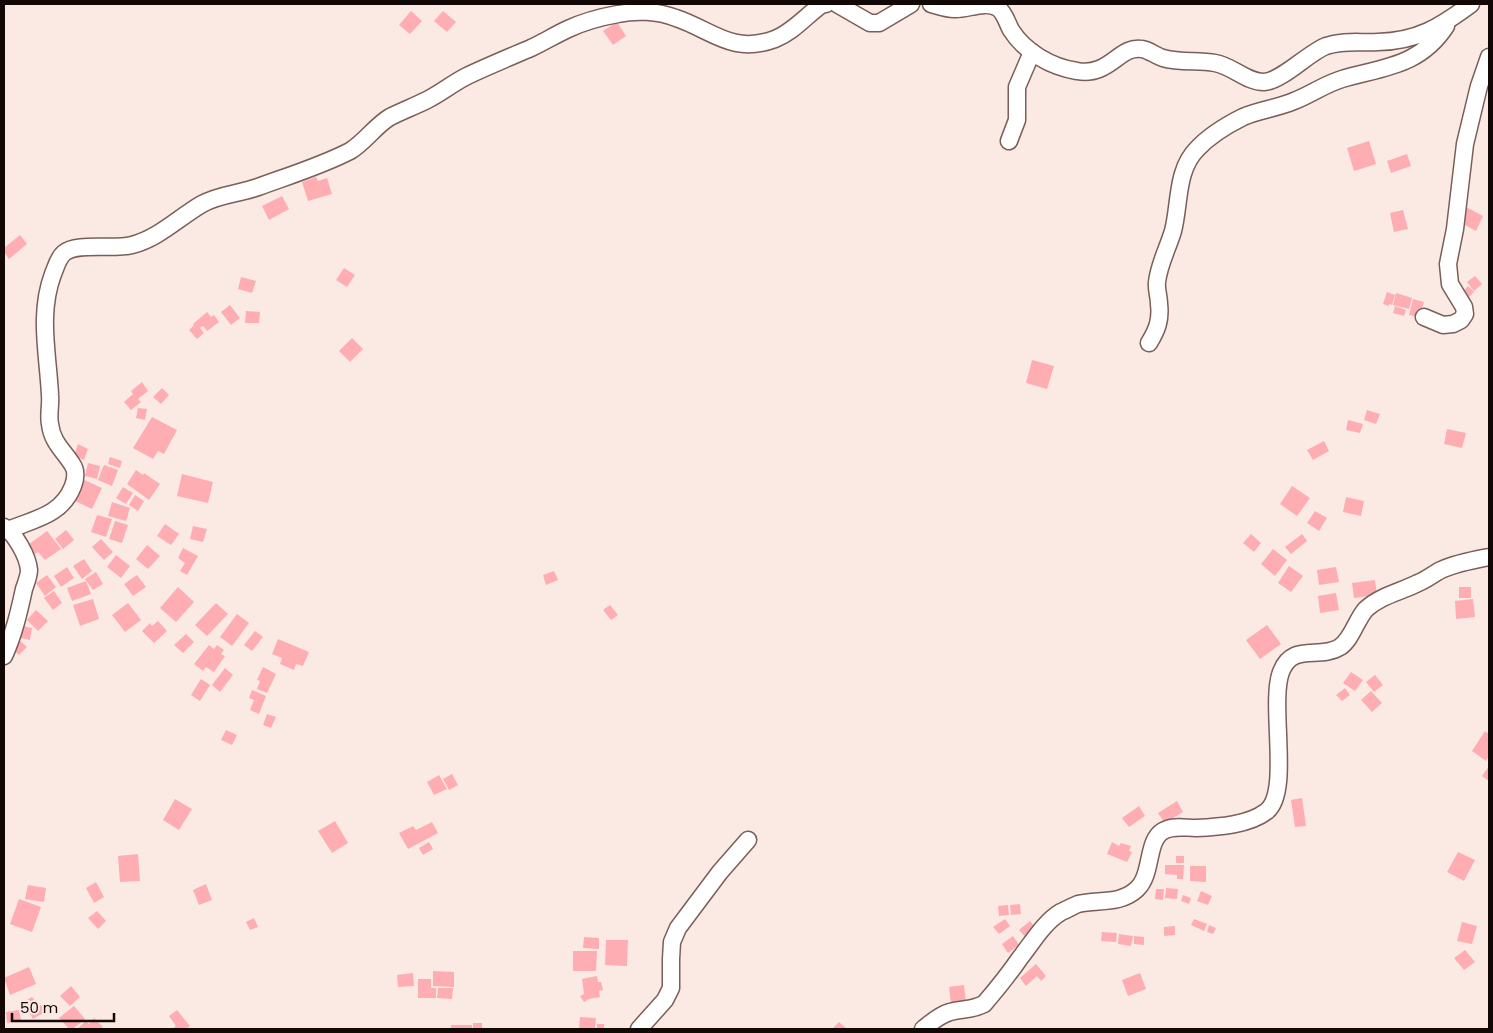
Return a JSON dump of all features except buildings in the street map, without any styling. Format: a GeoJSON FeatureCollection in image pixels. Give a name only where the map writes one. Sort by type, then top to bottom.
{"type":"FeatureCollection","features":[{"type":"Feature","properties":{"kind":"street"},"geometry":{"type":"LineString","coordinates":[[4,656],[19,616],[29,570],[17,539],[6,528],[51,513],[63,504],[76,478],[75,466],[61,451],[53,438],[50,424],[51,397],[44,318],[51,279],[64,253],[78,246],[111,248],[129,246],[144,241],[167,229],[210,200],[222,195],[248,191],[323,163],[359,146],[388,118],[426,100],[466,77],[536,46],[570,28],[620,14],[643,12],[678,18],[718,39],[734,43],[756,44],[776,39],[791,30],[822,4],[826,4]]}},
{"type":"Feature","properties":{"kind":"street"},"geometry":{"type":"LineString","coordinates":[[837,4],[870,23],[879,23],[911,4]]}},
{"type":"Feature","properties":{"kind":"street"},"geometry":{"type":"LineString","coordinates":[[932,4],[954,9],[990,4],[998,8],[1018,41],[1036,56],[1063,68],[1088,72],[1100,70],[1124,52],[1142,49],[1161,58],[1182,62],[1217,63],[1252,80],[1266,82],[1280,76],[1325,46],[1340,42],[1380,42],[1410,39],[1431,31],[1471,4]]}},
{"type":"Feature","properties":{"kind":"street"},"geometry":{"type":"LineString","coordinates":[[1149,343],[1157,330],[1160,318],[1157,284],[1172,233],[1182,174],[1187,162],[1203,142],[1244,117],[1296,100],[1340,79],[1386,68],[1417,55],[1433,43],[1450,19]]}},
{"type":"Feature","properties":{"kind":"street"},"geometry":{"type":"LineString","coordinates":[[1009,141],[1017,120],[1017,87],[1032,52]]}},
{"type":"Feature","properties":{"kind":"street"},"geometry":{"type":"LineString","coordinates":[[1424,317],[1444,325],[1453,324],[1461,320],[1465,314],[1464,307],[1450,284],[1448,264],[1455,229],[1465,144],[1479,86],[1489,57]]}},
{"type":"Feature","properties":{"kind":"street"},"geometry":{"type":"LineString","coordinates":[[923,1029],[937,1018],[951,1012],[975,1009],[984,1004],[1045,926],[1059,913],[1078,904],[1114,901],[1128,896],[1138,888],[1150,862],[1155,838],[1161,832],[1171,827],[1197,828],[1229,825],[1257,817],[1269,810],[1275,797],[1279,780],[1277,688],[1285,662],[1293,655],[1305,652],[1320,653],[1331,651],[1342,646],[1351,634],[1357,620],[1366,609],[1377,601],[1418,583],[1442,569],[1489,557]]}},
{"type":"Feature","properties":{"kind":"street"},"geometry":{"type":"LineString","coordinates":[[639,1029],[666,1000],[671,988],[672,942],[678,928],[720,872],[748,840]]}}]}
